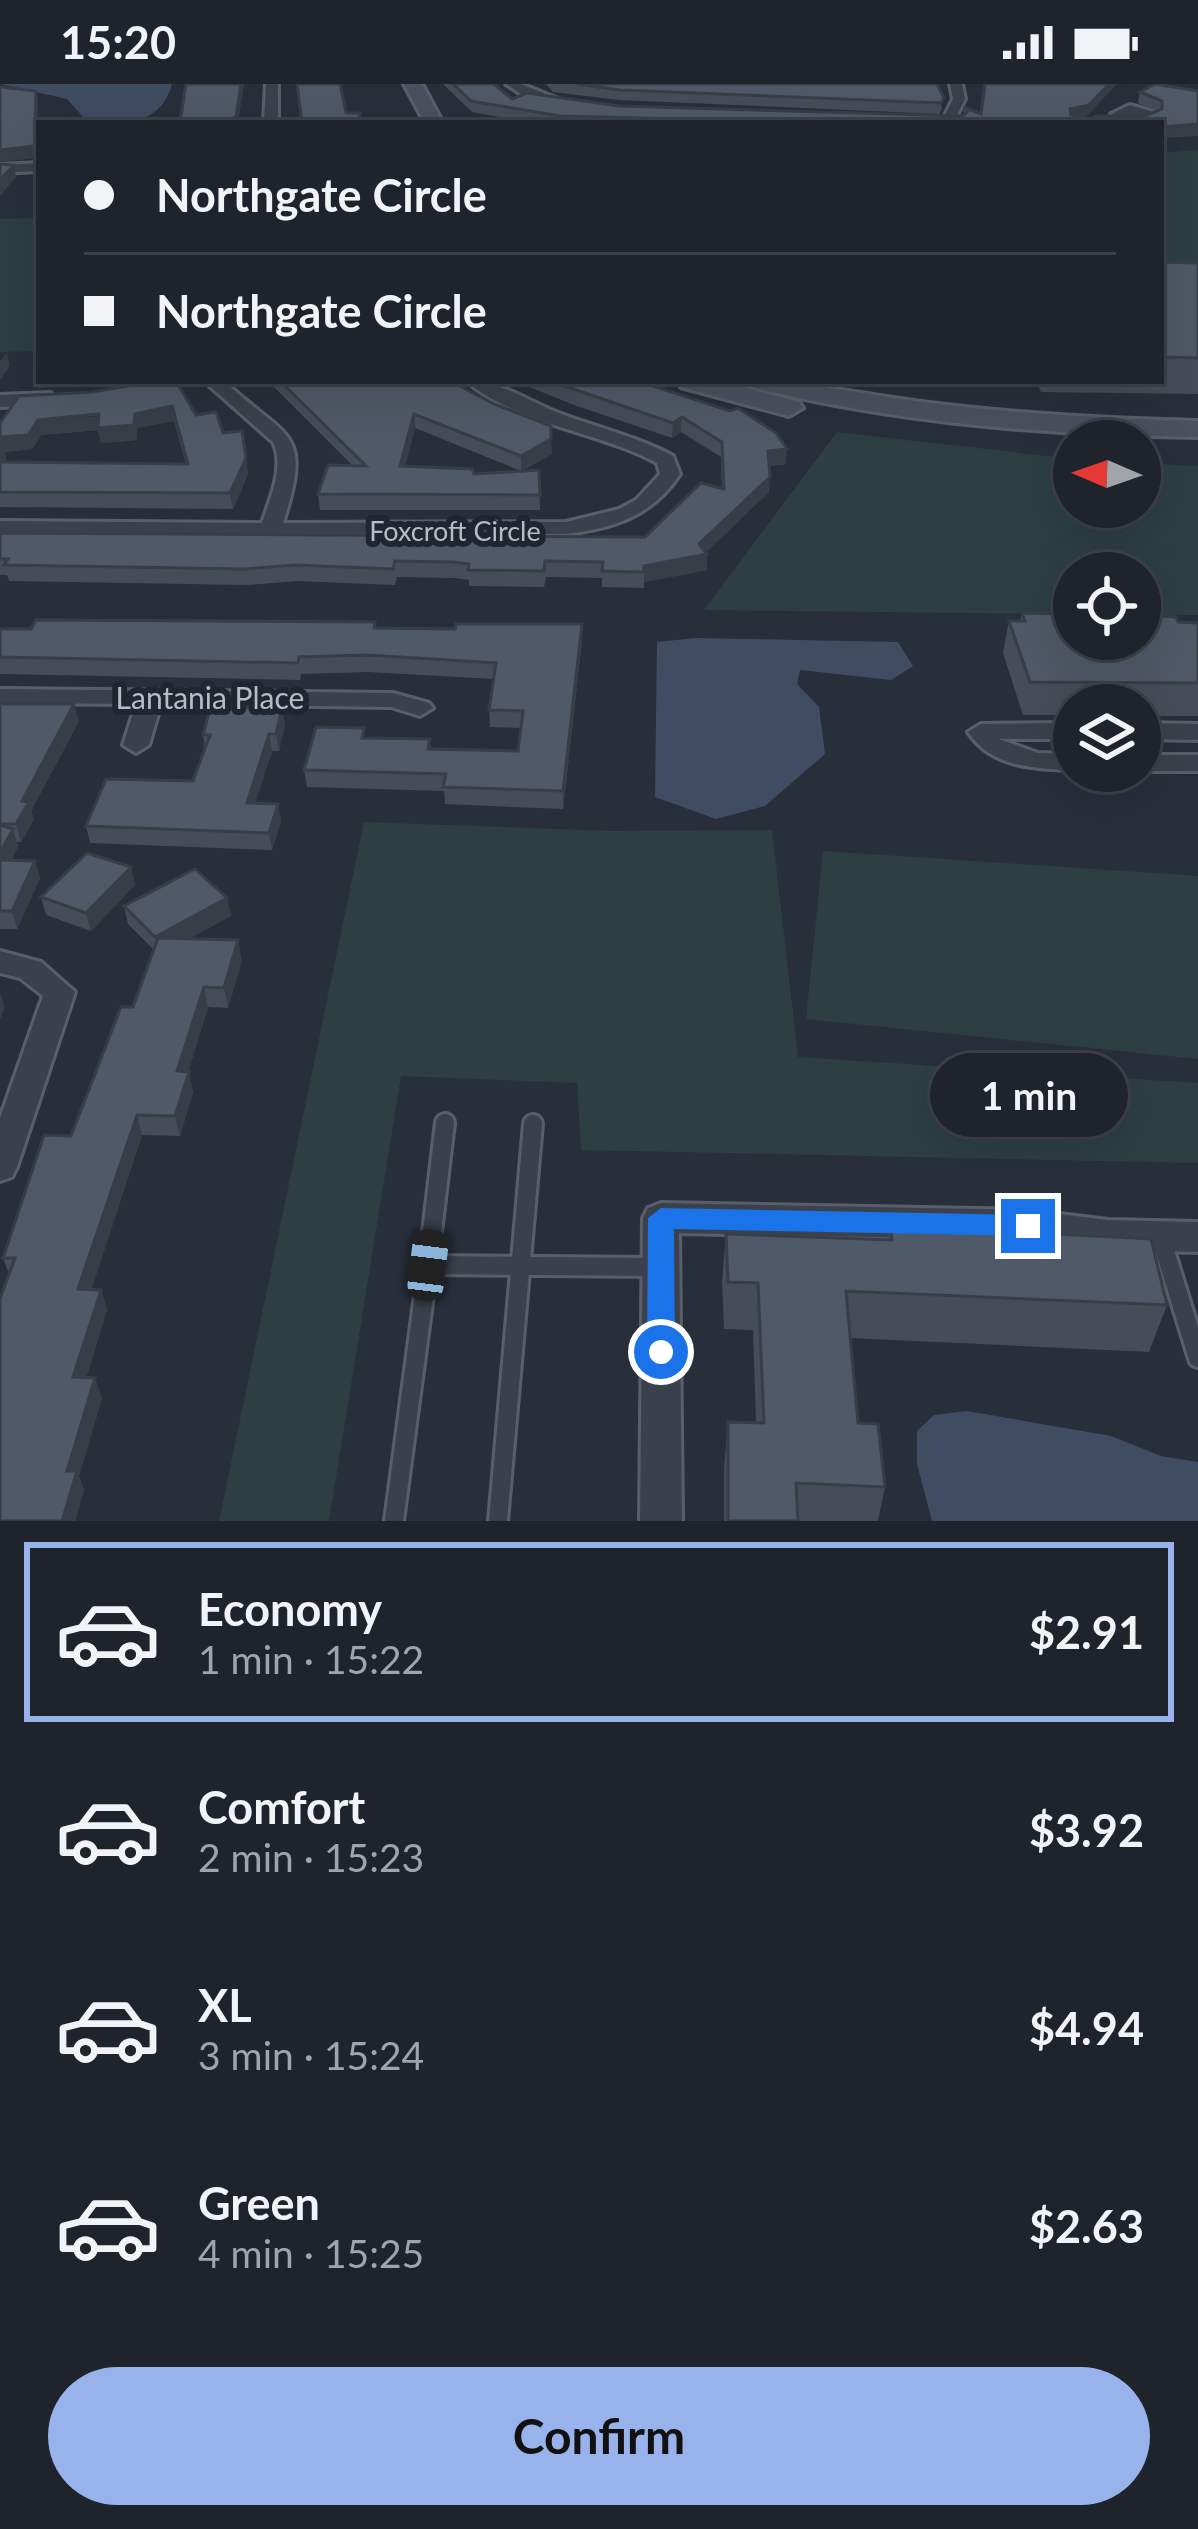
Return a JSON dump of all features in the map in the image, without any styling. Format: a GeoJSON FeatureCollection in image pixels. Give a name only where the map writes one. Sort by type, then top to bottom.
{"type":"FeatureCollection","features":[{"type":"Feature","properties":{"kind":"main road"},"geometry":{"type":"LineString","coordinates":[[413,84],[432,120]]}},
{"type":"Feature","properties":{"kind":"main road"},"geometry":{"type":"LineString","coordinates":[[701,384],[807,412],[1053,443]]}},
{"type":"Feature","properties":{"kind":"main road"},"geometry":{"type":"LineString","coordinates":[[774,384],[963,428],[1198,430]]}},
{"type":"Feature","properties":{"kind":"main road"},"geometry":{"type":"LineString","coordinates":[[1161,448],[1198,449]]}},
{"type":"Feature","properties":{"kind":"street"},"geometry":{"type":"LineString","coordinates":[[272,84],[268,92],[272,120]]}},
{"type":"Feature","properties":{"kind":"street"},"geometry":{"type":"LineString","coordinates":[[512,84],[534,97],[574,105]]}},
{"type":"Feature","properties":{"kind":"street"},"geometry":{"type":"LineString","coordinates":[[952,120],[959,99],[956,84]]}},
{"type":"Feature","properties":{"kind":"street"},"geometry":{"type":"LineString","coordinates":[[1106,120],[1125,118]]}},
{"type":"Feature","properties":{"kind":"street"},"geometry":{"type":"LineString","coordinates":[[0,169],[36,167]]}},
{"type":"Feature","properties":{"kind":"street"},"geometry":{"type":"LineString","coordinates":[[216,384],[289,447],[292,468],[270,529]]}},
{"type":"Feature","properties":{"kind":"street","name":"Foxcroft Circle"},"geometry":{"type":"LineString","coordinates":[[0,527],[569,528],[640,508],[663,488],[670,474],[666,460],[547,415],[482,384]]}},
{"type":"Feature","properties":{"kind":"street"},"geometry":{"type":"LineString","coordinates":[[0,401],[71,398]]}},
{"type":"Feature","properties":{"kind":"street","name":"Lantania Place"},"geometry":{"type":"LineString","coordinates":[[0,696],[305,697],[393,700],[420,707]]}},
{"type":"Feature","properties":{"kind":"street"},"geometry":{"type":"LineString","coordinates":[[136,746],[151,697]]}},
{"type":"Feature","properties":{"kind":"street"},"geometry":{"type":"LineString","coordinates":[[1053,731],[981,732],[991,747],[1053,761]]}},
{"type":"Feature","properties":{"kind":"street"},"geometry":{"type":"LineString","coordinates":[[1161,731],[1198,732]]}},
{"type":"Feature","properties":{"kind":"street"},"geometry":{"type":"LineString","coordinates":[[1161,763],[1198,763]]}},
{"type":"Feature","properties":{"kind":"street"},"geometry":{"type":"LineString","coordinates":[[0,962],[30,970],[60,992],[0,1167]]}},
{"type":"Feature","properties":{"kind":"street"},"geometry":{"type":"LineString","coordinates":[[661,1521],[661,1218],[1028,1226],[1180,1238]]}},
{"type":"Feature","properties":{"kind":"lane"},"geometry":{"type":"LineString","coordinates":[[394,1521],[445,1123]]}},
{"type":"Feature","properties":{"kind":"lane"},"geometry":{"type":"LineString","coordinates":[[498,1521],[532,1124]]}},
{"type":"Feature","properties":{"kind":"lane"},"geometry":{"type":"LineString","coordinates":[[1180,1238],[1198,1358]]}},
{"type":"Feature","properties":{"kind":"lane"},"geometry":{"type":"LineString","coordinates":[[428,1265],[661,1267]]}},
{"type":"Feature","properties":{"kind":"shaded area"},"geometry":{"type":"Polygon","coordinates":[[[1198,150],[1198,278],[1164,281],[1164,153],[1198,150]]]}},
{"type":"Feature","properties":{"kind":"shaded area"},"geometry":{"type":"Polygon","coordinates":[[[36,218],[36,351],[0,352],[0,219],[36,218]]]}},
{"type":"Feature","properties":{"kind":"shaded area"},"geometry":{"type":"Polygon","coordinates":[[[837,432],[1053,457],[1053,528],[1161,528],[1161,464],[1198,466],[1198,615],[1161,615],[1161,552],[1053,552],[1053,614],[704,610],[837,432]]]}},
{"type":"Feature","properties":{"kind":"shaded area"},"geometry":{"type":"Polygon","coordinates":[[[364,822],[614,831],[772,830],[798,1057],[1198,1083],[1198,1163],[581,1150],[577,1083],[401,1076],[329,1521],[219,1521],[364,822]]]}},
{"type":"Feature","properties":{"kind":"shaded area"},"geometry":{"type":"Polygon","coordinates":[[[823,851],[1198,876],[1198,1059],[806,1019],[823,851]]]}},
{"type":"Feature","properties":{"kind":"water"},"geometry":{"type":"Polygon","coordinates":[[[0,84],[172,84],[159,108],[138,120],[85,119],[67,99],[0,84]]]}},
{"type":"Feature","properties":{"kind":"water"},"geometry":{"type":"Polygon","coordinates":[[[695,638],[898,642],[913,666],[891,680],[800,670],[797,684],[819,707],[825,754],[765,806],[716,819],[655,797],[657,642],[695,638]]]}},
{"type":"Feature","properties":{"kind":"water"},"geometry":{"type":"Polygon","coordinates":[[[967,1411],[1111,1436],[1161,1456],[1198,1462],[1198,1521],[932,1521],[917,1464],[917,1431],[934,1415],[967,1411]]]}},
{"type":"Feature","properties":{"kind":"building"},"geometry":{"type":"Polygon","coordinates":[[[186,84],[241,84],[236,117],[180,120],[186,84]]]}},
{"type":"Feature","properties":{"kind":"building"},"geometry":{"type":"Polygon","coordinates":[[[297,84],[340,84],[346,113],[360,113],[357,120],[302,120],[297,84]]]}},
{"type":"Feature","properties":{"kind":"building"},"geometry":{"type":"Polygon","coordinates":[[[453,84],[494,84],[512,99],[527,93],[619,106],[963,116],[968,111],[964,107],[981,114],[985,84],[1109,84],[1089,105],[1070,109],[1071,115],[1078,116],[1075,120],[560,116],[471,101],[453,84]]]}},
{"type":"Feature","properties":{"kind":"building"},"geometry":{"type":"Polygon","coordinates":[[[577,84],[937,84],[944,98],[941,103],[620,90],[577,84]]]}},
{"type":"Feature","properties":{"kind":"building"},"geometry":{"type":"Polygon","coordinates":[[[1155,84],[1198,91],[1198,124],[1164,127],[1164,120],[1089,120],[1145,116],[1162,109],[1162,101],[1140,92],[1155,84]]]}},
{"type":"Feature","properties":{"kind":"building"},"geometry":{"type":"Polygon","coordinates":[[[0,87],[36,91],[35,146],[0,150],[0,87]]]}},
{"type":"Feature","properties":{"kind":"building"},"geometry":{"type":"Polygon","coordinates":[[[0,164],[14,165],[0,180],[0,164]]]}},
{"type":"Feature","properties":{"kind":"building"},"geometry":{"type":"Polygon","coordinates":[[[1164,262],[1198,263],[1198,358],[1164,357],[1164,262]]]}},
{"type":"Feature","properties":{"kind":"building"},"geometry":{"type":"Polygon","coordinates":[[[178,384],[196,415],[216,412],[223,433],[242,431],[246,458],[230,493],[0,492],[0,423],[19,396],[178,384]],[[172,406],[135,414],[134,425],[98,428],[99,414],[38,420],[28,435],[2,437],[3,462],[188,464],[172,406]]]}},
{"type":"Feature","properties":{"kind":"building"},"geometry":{"type":"Polygon","coordinates":[[[283,384],[456,384],[551,426],[551,439],[521,456],[414,414],[400,466],[472,469],[474,474],[539,470],[540,495],[318,494],[328,465],[366,466],[283,384]]]}},
{"type":"Feature","properties":{"kind":"building"},"geometry":{"type":"Polygon","coordinates":[[[559,384],[647,384],[730,411],[738,408],[776,433],[787,449],[768,451],[770,477],[699,544],[707,554],[644,566],[644,572],[602,571],[603,562],[545,561],[544,571],[468,570],[469,564],[453,562],[395,561],[393,569],[295,565],[244,569],[4,565],[8,559],[0,559],[0,533],[645,537],[701,483],[724,489],[722,442],[682,417],[673,423],[559,384]]]}},
{"type":"Feature","properties":{"kind":"building"},"geometry":{"type":"Polygon","coordinates":[[[1022,613],[1053,614],[1053,660],[1161,660],[1161,616],[1198,623],[1198,683],[1030,682],[1009,621],[1025,621],[1022,613]]]}},
{"type":"Feature","properties":{"kind":"building"},"geometry":{"type":"Polygon","coordinates":[[[36,620],[375,622],[374,628],[455,629],[456,624],[582,624],[563,791],[443,787],[446,774],[304,770],[316,727],[364,728],[362,738],[430,739],[428,749],[518,751],[523,711],[489,710],[496,663],[367,655],[299,657],[298,663],[0,657],[0,629],[31,629],[36,620]]]}},
{"type":"Feature","properties":{"kind":"building"},"geometry":{"type":"Polygon","coordinates":[[[0,704],[74,704],[22,801],[29,802],[16,824],[0,824],[0,704]]]}},
{"type":"Feature","properties":{"kind":"building"},"geometry":{"type":"Polygon","coordinates":[[[282,707],[276,734],[269,734],[247,803],[278,804],[269,833],[86,826],[106,779],[193,781],[210,735],[203,735],[210,708],[282,707]]]}},
{"type":"Feature","properties":{"kind":"building"},"geometry":{"type":"Polygon","coordinates":[[[0,825],[13,829],[0,853],[0,825]]]}},
{"type":"Feature","properties":{"kind":"building"},"geometry":{"type":"Polygon","coordinates":[[[87,853],[131,867],[86,913],[41,897],[87,853]]]}},
{"type":"Feature","properties":{"kind":"building"},"geometry":{"type":"Polygon","coordinates":[[[0,860],[35,861],[12,911],[0,911],[0,860]]]}},
{"type":"Feature","properties":{"kind":"building"},"geometry":{"type":"Polygon","coordinates":[[[195,869],[227,898],[155,937],[124,906],[195,869]]]}},
{"type":"Feature","properties":{"kind":"building"},"geometry":{"type":"Polygon","coordinates":[[[158,938],[238,940],[224,988],[204,987],[177,1071],[189,1072],[175,1116],[137,1115],[78,1289],[101,1290],[73,1377],[95,1378],[67,1471],[77,1471],[62,1521],[0,1521],[0,1299],[15,1258],[3,1258],[44,1135],[71,1136],[121,1007],[133,1007],[158,938]]]}},
{"type":"Feature","properties":{"kind":"building"},"geometry":{"type":"Polygon","coordinates":[[[890,1225],[1151,1239],[1167,1305],[846,1291],[858,1423],[878,1424],[885,1487],[796,1483],[798,1521],[728,1521],[728,1422],[764,1423],[758,1283],[728,1282],[726,1234],[892,1240],[890,1225]]]}},
{"type":"Feature","properties":{"kind":"route"},"geometry":{"type":"LineString","coordinates":[[661,1352],[661,1218],[1028,1226]]}}]}
